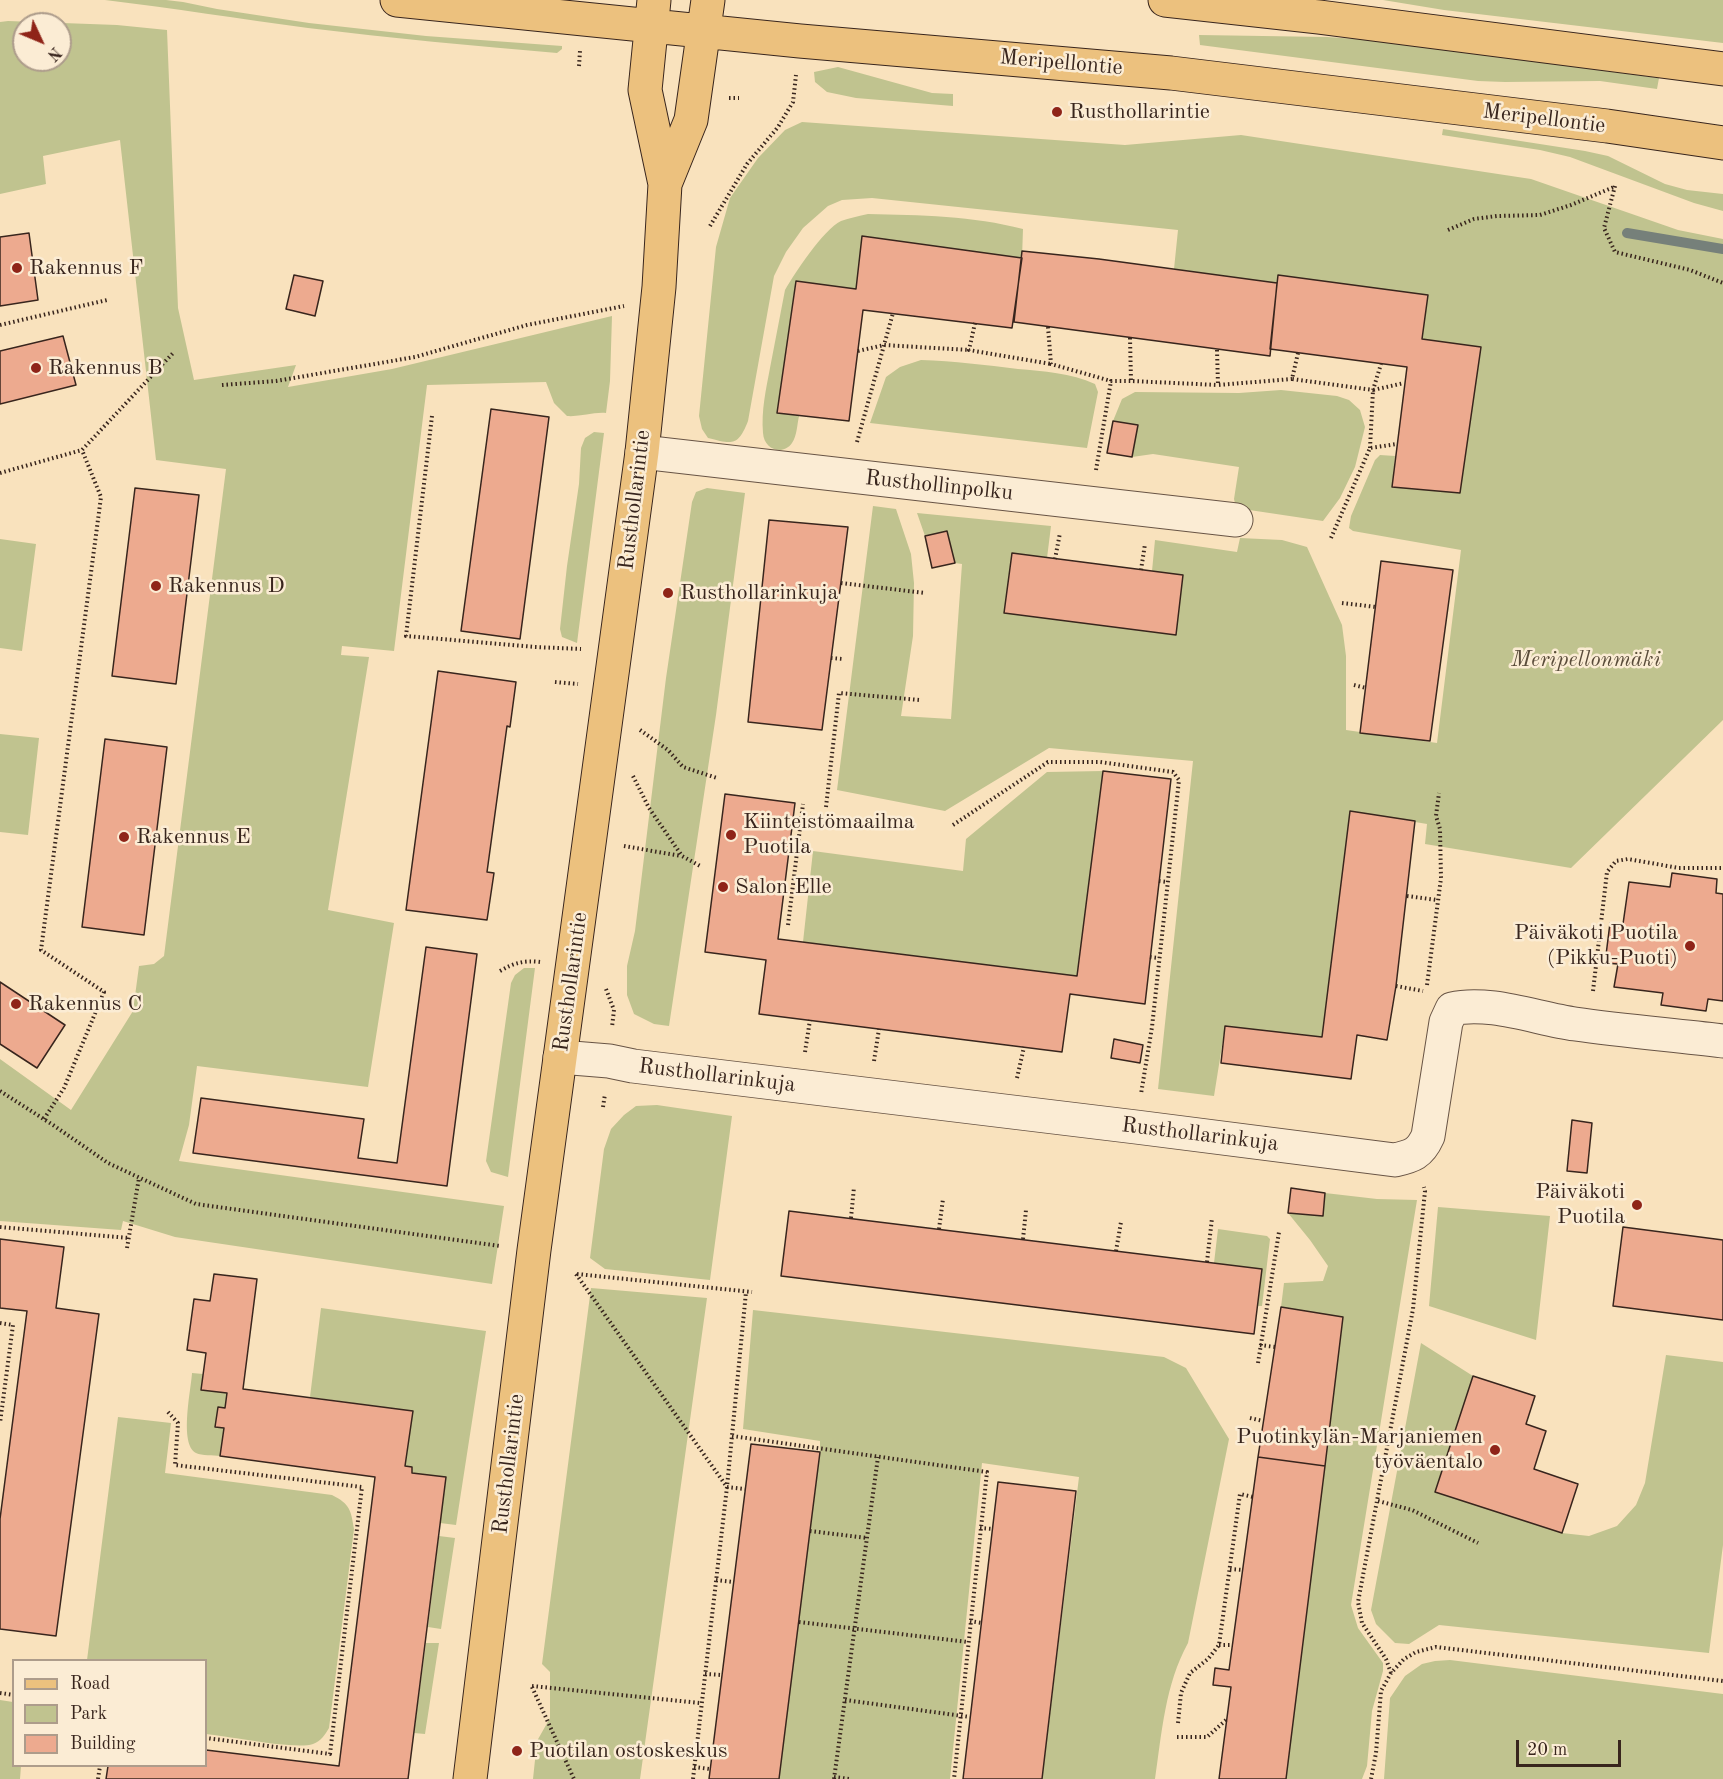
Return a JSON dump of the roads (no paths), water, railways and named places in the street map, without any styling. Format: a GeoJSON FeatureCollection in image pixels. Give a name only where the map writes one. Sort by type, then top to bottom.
{"type":"FeatureCollection","features":[{"type":"Feature","properties":{"kind":"main road","name":"Meripellontie"},"geometry":{"type":"LineString","coordinates":[[398,0],[705,16],[1607,126],[1723,143]]}},
{"type":"Feature","properties":{"kind":"main road"},"geometry":{"type":"LineString","coordinates":[[1165,0],[1319,17],[1723,69]]}},
{"type":"Feature","properties":{"kind":"main road","name":"Rusthollarintie"},"geometry":{"type":"LineString","coordinates":[[470,1779],[534,1250],[642,452],[659,287],[665,184],[645,90],[653,13]]}},
{"type":"Feature","properties":{"kind":"main road","name":"Rusthollarintie"},"geometry":{"type":"LineString","coordinates":[[665,184],[691,120],[705,16]]}},
{"type":"Feature","properties":{"kind":"street","name":"Rusthollinpolku"},"geometry":{"type":"LineString","coordinates":[[642,452],[1236,520]]}},
{"type":"Feature","properties":{"kind":"street","name":"Rusthollarinkuja"},"geometry":{"type":"LineString","coordinates":[[560,1057],[609,1061],[633,1066],[1395,1160],[1413,1156],[1424,1145],[1428,1136],[1446,1022],[1452,1009],[1465,1006],[1489,1008],[1575,1024],[1723,1041]]}},
{"type":"Feature","properties":{"kind":"waterway"},"geometry":{"type":"LineString","coordinates":[[1627,233],[1723,249]]}},
{"type":"Feature","properties":{"kind":"place","name":"Rusthollarintie"},"geometry":{"type":"Point","coordinates":[1057,112]}},
{"type":"Feature","properties":{"kind":"place","name":"Rakennus F"},"geometry":{"type":"Point","coordinates":[17,268]}},
{"type":"Feature","properties":{"kind":"place","name":"Rakennus B"},"geometry":{"type":"Point","coordinates":[36,368]}},
{"type":"Feature","properties":{"kind":"place","name":"Rakennus D"},"geometry":{"type":"Point","coordinates":[156,586]}},
{"type":"Feature","properties":{"kind":"place","name":"Rusthollarinkuja"},"geometry":{"type":"Point","coordinates":[668,593]}},
{"type":"Feature","properties":{"kind":"place","name":"Kiinteistömaailma Puotila"},"geometry":{"type":"Point","coordinates":[731,835]}},
{"type":"Feature","properties":{"kind":"place","name":"Rakennus E"},"geometry":{"type":"Point","coordinates":[124,837]}},
{"type":"Feature","properties":{"kind":"place","name":"Salon Elle"},"geometry":{"type":"Point","coordinates":[723,887]}},
{"type":"Feature","properties":{"kind":"place","name":"Päiväkoti Puotila (Pikku-Puoti)"},"geometry":{"type":"Point","coordinates":[1690,946]}},
{"type":"Feature","properties":{"kind":"place","name":"Rakennus C"},"geometry":{"type":"Point","coordinates":[16,1004]}},
{"type":"Feature","properties":{"kind":"place","name":"Päiväkoti Puotila"},"geometry":{"type":"Point","coordinates":[1637,1205]}},
{"type":"Feature","properties":{"kind":"place","name":"Puotinkylän-Marjaniemen työväentalo"},"geometry":{"type":"Point","coordinates":[1495,1450]}},
{"type":"Feature","properties":{"kind":"place","name":"Puotilan ostoskeskus"},"geometry":{"type":"Point","coordinates":[517,1751]}},
{"type":"Feature","properties":{"kind":"park label","name":"Meripellonmäki"},"geometry":{"type":"Point","coordinates":[1586,660]}}]}
